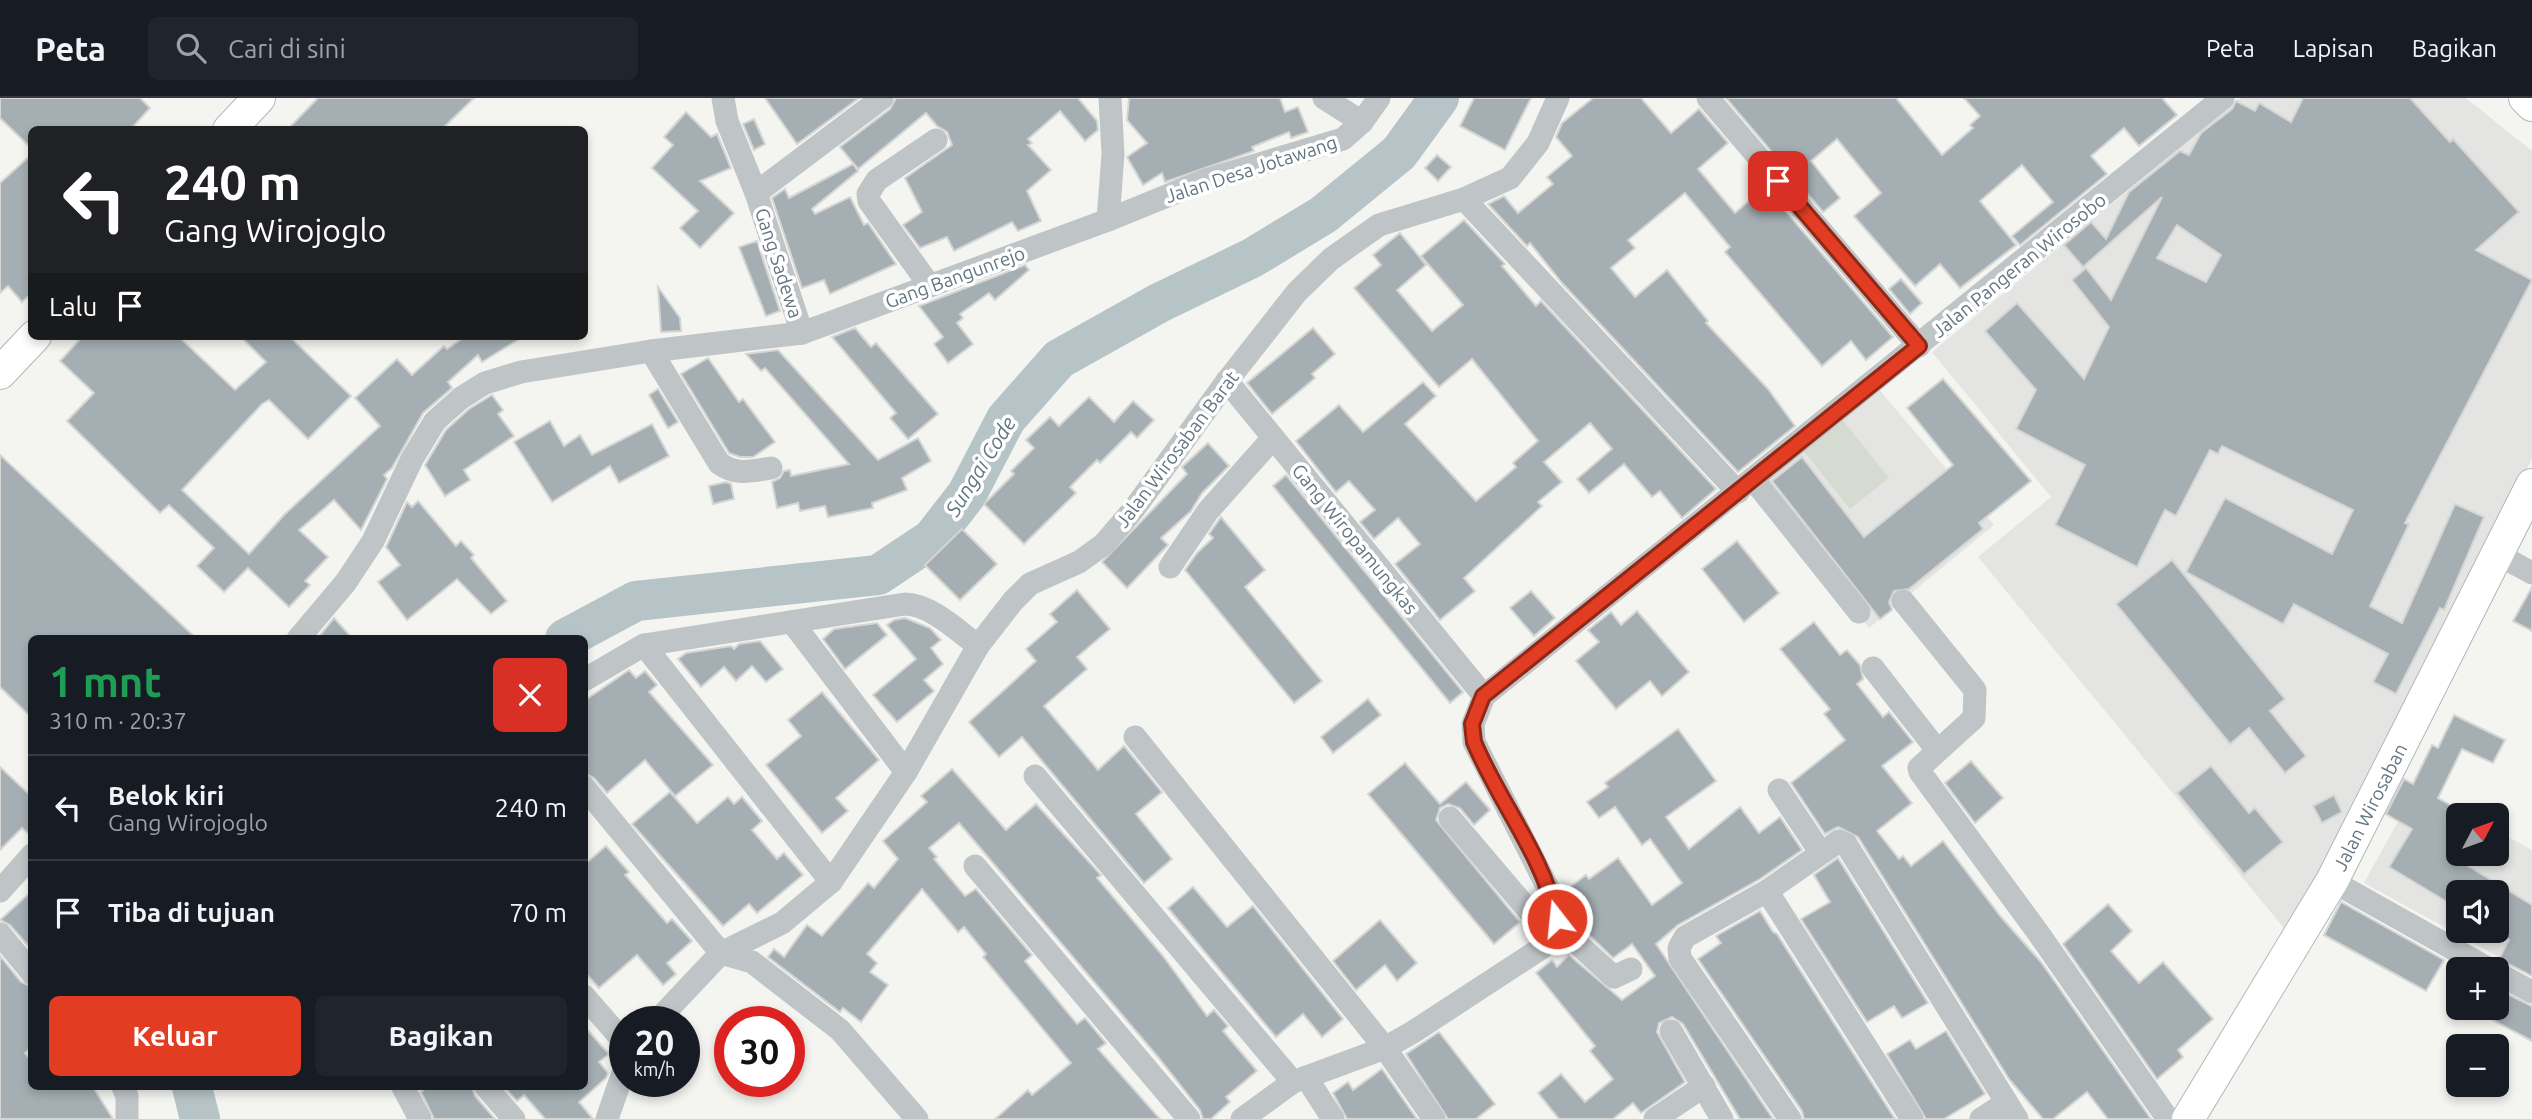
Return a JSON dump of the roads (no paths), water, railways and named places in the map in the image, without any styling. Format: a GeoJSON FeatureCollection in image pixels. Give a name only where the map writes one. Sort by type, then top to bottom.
{"type":"FeatureCollection","features":[{"type":"Feature","properties":{"kind":"main road"},"geometry":{"type":"LineString","coordinates":[[233,126],[259,98]]}},
{"type":"Feature","properties":{"kind":"main road"},"geometry":{"type":"LineString","coordinates":[[2525,98],[2532,105]]}},
{"type":"Feature","properties":{"kind":"main road"},"geometry":{"type":"LineString","coordinates":[[0,373],[31,340]]}},
{"type":"Feature","properties":{"kind":"main road","name":"Jalan Wirosaban"},"geometry":{"type":"LineString","coordinates":[[2188,1119],[2332,881],[2499,555],[2532,485]]}},
{"type":"Feature","properties":{"kind":"street","name":"Gang Sadewa"},"geometry":{"type":"LineString","coordinates":[[723,98],[727,121],[756,193],[802,333]]}},
{"type":"Feature","properties":{"kind":"street"},"geometry":{"type":"LineString","coordinates":[[756,193],[882,98]]}},
{"type":"Feature","properties":{"kind":"street"},"geometry":{"type":"LineString","coordinates":[[1108,220],[1113,154],[1111,98]]}},
{"type":"Feature","properties":{"kind":"street"},"geometry":{"type":"LineString","coordinates":[[1324,98],[1362,122]]}},
{"type":"Feature","properties":{"kind":"street","name":"Jalan Desa Jotawang"},"geometry":{"type":"LineString","coordinates":[[1108,220],[1206,180],[1331,144],[1350,134],[1379,98]]}},
{"type":"Feature","properties":{"kind":"street","name":"Jalan Wirosaban Barat"},"geometry":{"type":"LineString","coordinates":[[671,1006],[721,953],[782,923],[831,882],[906,772],[978,646],[1026,587],[1079,562],[1104,544],[1134,509],[1297,292],[1338,253],[1394,218],[1464,199],[1501,184],[1517,171],[1538,143],[1558,98]]}},
{"type":"Feature","properties":{"kind":"street"},"geometry":{"type":"LineString","coordinates":[[1708,98],[1919,346]]}},
{"type":"Feature","properties":{"kind":"street","name":"Jalan Pangeran Wirosobo"},"geometry":{"type":"LineString","coordinates":[[1483,696],[2224,98]]}},
{"type":"Feature","properties":{"kind":"street"},"geometry":{"type":"LineString","coordinates":[[930,286],[869,201],[868,194],[877,180],[936,140]]}},
{"type":"Feature","properties":{"kind":"street"},"geometry":{"type":"LineString","coordinates":[[1464,199],[1746,486],[1859,612]]}},
{"type":"Feature","properties":{"kind":"street","name":"Gang Bangunrejo"},"geometry":{"type":"LineString","coordinates":[[301,635],[346,582],[373,541],[412,459],[446,410],[485,383],[521,372],[650,351],[802,333],[1108,220]]}},
{"type":"Feature","properties":{"kind":"street"},"geometry":{"type":"LineString","coordinates":[[650,351],[719,463],[728,470],[740,472],[771,468]]}},
{"type":"Feature","properties":{"kind":"street","name":"Gang Wiropamungkas"},"geometry":{"type":"LineString","coordinates":[[1227,382],[1483,696]]}},
{"type":"Feature","properties":{"kind":"street"},"geometry":{"type":"LineString","coordinates":[[1170,567],[1208,511],[1273,438]]}},
{"type":"Feature","properties":{"kind":"street"},"geometry":{"type":"LineString","coordinates":[[2499,555],[2532,573]]}},
{"type":"Feature","properties":{"kind":"street"},"geometry":{"type":"LineString","coordinates":[[1903,601],[1975,690],[1974,718],[1919,768],[1922,776],[2039,934],[2168,1119]]}},
{"type":"Feature","properties":{"kind":"street"},"geometry":{"type":"LineString","coordinates":[[588,678],[644,645],[911,604],[938,616],[978,646]]}},
{"type":"Feature","properties":{"kind":"street"},"geometry":{"type":"LineString","coordinates":[[792,622],[906,772]]}},
{"type":"Feature","properties":{"kind":"street"},"geometry":{"type":"LineString","coordinates":[[644,645],[831,882]]}},
{"type":"Feature","properties":{"kind":"street"},"geometry":{"type":"LineString","coordinates":[[1873,668],[1937,750]]}},
{"type":"Feature","properties":{"kind":"street"},"geometry":{"type":"LineString","coordinates":[[1483,696],[1472,724],[1474,742],[1552,896],[1555,932]]}},
{"type":"Feature","properties":{"kind":"street"},"geometry":{"type":"LineString","coordinates":[[1135,737],[1385,1048],[1434,1119]]}},
{"type":"Feature","properties":{"kind":"street"},"geometry":{"type":"LineString","coordinates":[[1035,776],[1333,1119]]}},
{"type":"Feature","properties":{"kind":"street"},"geometry":{"type":"LineString","coordinates":[[1779,790],[1821,853]]}},
{"type":"Feature","properties":{"kind":"street"},"geometry":{"type":"LineString","coordinates":[[588,792],[721,953],[752,962],[840,1030],[917,1119]]}},
{"type":"Feature","properties":{"kind":"street"},"geometry":{"type":"LineString","coordinates":[[1450,818],[1555,932],[1614,977],[1631,969]]}},
{"type":"Feature","properties":{"kind":"street"},"geometry":{"type":"LineString","coordinates":[[1790,1119],[1678,952],[1685,937],[1767,891],[1835,841],[1846,844],[2011,1111],[1981,1119]]}},
{"type":"Feature","properties":{"kind":"street"},"geometry":{"type":"LineString","coordinates":[[0,891],[28,860]]}},
{"type":"Feature","properties":{"kind":"street"},"geometry":{"type":"LineString","coordinates":[[975,866],[1189,1119]]}},
{"type":"Feature","properties":{"kind":"street"},"geometry":{"type":"LineString","coordinates":[[2332,881],[2468,957]]}},
{"type":"Feature","properties":{"kind":"street"},"geometry":{"type":"LineString","coordinates":[[1767,891],[1912,1119]]}},
{"type":"Feature","properties":{"kind":"street"},"geometry":{"type":"LineString","coordinates":[[1242,1119],[1299,1079],[1385,1048],[1464,1001],[1555,932]]}},
{"type":"Feature","properties":{"kind":"street"},"geometry":{"type":"LineString","coordinates":[[0,934],[28,968]]}},
{"type":"Feature","properties":{"kind":"street"},"geometry":{"type":"LineString","coordinates":[[2509,980],[2532,992]]}},
{"type":"Feature","properties":{"kind":"street"},"geometry":{"type":"LineString","coordinates":[[588,1001],[609,1025]]}},
{"type":"Feature","properties":{"kind":"street"},"geometry":{"type":"LineString","coordinates":[[1671,1031],[1722,1119]]}},
{"type":"Feature","properties":{"kind":"street"},"geometry":{"type":"LineString","coordinates":[[1655,1119],[1704,1086]]}},
{"type":"Feature","properties":{"kind":"street"},"geometry":{"type":"LineString","coordinates":[[124,1090],[127,1096],[127,1119]]}},
{"type":"Feature","properties":{"kind":"street"},"geometry":{"type":"LineString","coordinates":[[405,1090],[420,1119]]}},
{"type":"Feature","properties":{"kind":"street"},"geometry":{"type":"LineString","coordinates":[[489,1090],[514,1119]]}},
{"type":"Feature","properties":{"kind":"street"},"geometry":{"type":"LineString","coordinates":[[607,1119],[615,1097]]}},
{"type":"Feature","properties":{"kind":"waterway","name":"Sungai Code"},"geometry":{"type":"LineString","coordinates":[[572,635],[636,601],[878,575],[932,539],[967,494],[1006,419],[1059,359],[1159,303],[1252,258],[1323,215],[1399,153],[1439,98]]}},
{"type":"Feature","properties":{"kind":"waterway","name":"Sungai Code"},"geometry":{"type":"LineString","coordinates":[[193,1090],[200,1119]]}}]}
